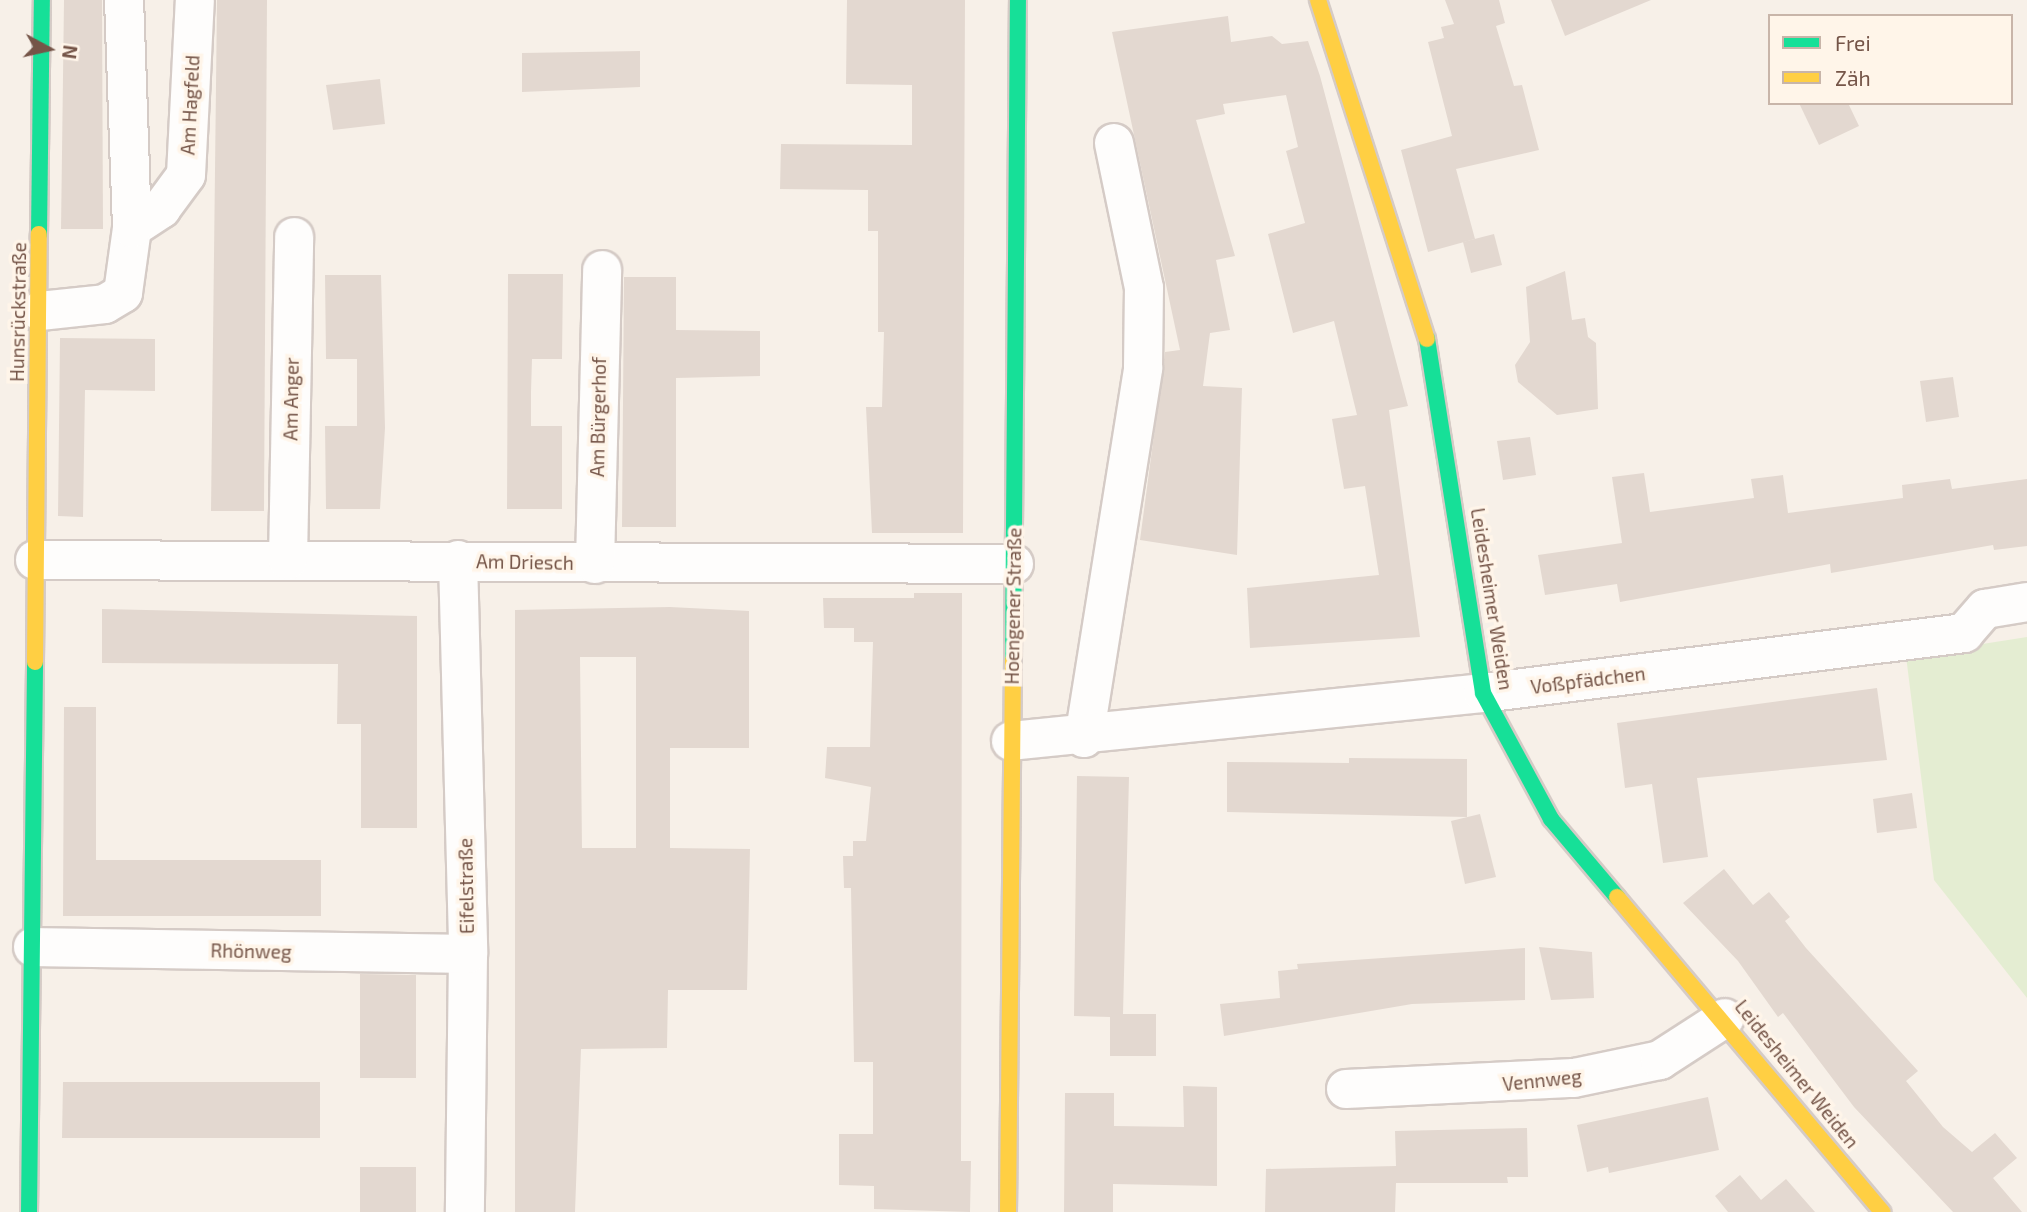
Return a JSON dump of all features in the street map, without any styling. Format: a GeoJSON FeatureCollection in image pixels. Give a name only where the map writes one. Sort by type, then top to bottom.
{"type":"FeatureCollection","features":[{"type":"Feature","properties":{"kind":"street","name":"Hunsrückstraße"},"geometry":{"type":"LineString","coordinates":[[29,1212],[42,0]]}},
{"type":"Feature","properties":{"kind":"street"},"geometry":{"type":"LineString","coordinates":[[40,311],[105,304],[123,293],[132,228],[124,0]]}},
{"type":"Feature","properties":{"kind":"street","name":"Am Hagfeld"},"geometry":{"type":"LineString","coordinates":[[132,228],[161,208],[186,175],[195,0]]}},
{"type":"Feature","properties":{"kind":"street","name":"Hoengener Straße"},"geometry":{"type":"LineString","coordinates":[[1008,1212],[1018,0]]}},
{"type":"Feature","properties":{"kind":"street","name":"Leidesheimer Weiden"},"geometry":{"type":"LineString","coordinates":[[1318,0],[1434,362],[1483,693],[1551,819],[1725,1018],[1882,1212]]}},
{"type":"Feature","properties":{"kind":"street"},"geometry":{"type":"LineString","coordinates":[[1084,738],[1143,368],[1144,288],[1114,143]]}},
{"type":"Feature","properties":{"kind":"street","name":"Am Anger"},"geometry":{"type":"LineString","coordinates":[[288,560],[294,237]]}},
{"type":"Feature","properties":{"kind":"street","name":"Am Bürgerhof"},"geometry":{"type":"LineString","coordinates":[[595,564],[602,270]]}},
{"type":"Feature","properties":{"kind":"street","name":"Am Driesch"},"geometry":{"type":"LineString","coordinates":[[36,560],[1014,564]]}},
{"type":"Feature","properties":{"kind":"street","name":"Eifelstraße"},"geometry":{"type":"LineString","coordinates":[[458,560],[468,954],[465,1212]]}},
{"type":"Feature","properties":{"kind":"street","name":"Voßpfädchen"},"geometry":{"type":"LineString","coordinates":[[1011,741],[1084,738],[1483,693],[1964,633],[1985,609],[2027,602]]}},
{"type":"Feature","properties":{"kind":"street","name":"Rhönweg"},"geometry":{"type":"LineString","coordinates":[[33,947],[468,954]]}},
{"type":"Feature","properties":{"kind":"street","name":"Vennweg"},"geometry":{"type":"LineString","coordinates":[[1346,1089],[1574,1078],[1660,1060],[1725,1018]]}},
{"type":"Feature","properties":{"kind":"green space"},"geometry":{"type":"Polygon","coordinates":[[[2027,637],[2027,998],[1934,880],[1906,656],[2027,637]]]}},
{"type":"Feature","properties":{"kind":"building"},"geometry":{"type":"Polygon","coordinates":[[[64,0],[102,0],[103,229],[61,229],[64,0]]]}},
{"type":"Feature","properties":{"kind":"building"},"geometry":{"type":"Polygon","coordinates":[[[217,0],[267,0],[264,511],[211,511],[217,0]]]}},
{"type":"Feature","properties":{"kind":"building"},"geometry":{"type":"Polygon","coordinates":[[[847,0],[965,0],[963,533],[872,533],[866,407],[882,407],[884,332],[878,332],[878,231],[868,231],[868,190],[780,189],[781,144],[912,145],[912,85],[846,84],[847,0]]]}},
{"type":"Feature","properties":{"kind":"building"},"geometry":{"type":"Polygon","coordinates":[[[1445,0],[1499,0],[1505,23],[1496,26],[1514,86],[1522,85],[1539,150],[1456,169],[1475,239],[1428,252],[1401,150],[1452,136],[1428,42],[1444,38],[1441,27],[1454,24],[1445,0]]]}},
{"type":"Feature","properties":{"kind":"building"},"geometry":{"type":"Polygon","coordinates":[[[1551,0],[1651,0],[1565,36],[1551,0]]]}},
{"type":"Feature","properties":{"kind":"building"},"geometry":{"type":"Polygon","coordinates":[[[1228,16],[1231,42],[1272,36],[1282,44],[1308,41],[1320,76],[1408,406],[1389,410],[1420,637],[1250,648],[1247,588],[1379,575],[1365,486],[1344,489],[1332,419],[1357,415],[1334,321],[1293,333],[1268,234],[1305,223],[1286,151],[1298,147],[1286,95],[1223,104],[1225,114],[1196,120],[1235,256],[1216,260],[1230,330],[1210,333],[1203,386],[1242,388],[1237,555],[1140,540],[1165,352],[1180,350],[1112,32],[1228,16]]]}},
{"type":"Feature","properties":{"kind":"building"},"geometry":{"type":"Polygon","coordinates":[[[640,51],[640,87],[522,92],[522,53],[640,51]]]}},
{"type":"Feature","properties":{"kind":"building"},"geometry":{"type":"Polygon","coordinates":[[[380,79],[385,124],[333,130],[326,85],[380,79]]]}},
{"type":"Feature","properties":{"kind":"building"},"geometry":{"type":"Polygon","coordinates":[[[1800,105],[1849,105],[1859,126],[1819,145],[1800,105]]]}},
{"type":"Feature","properties":{"kind":"building"},"geometry":{"type":"Polygon","coordinates":[[[1494,234],[1502,265],[1471,273],[1463,242],[1494,234]]]}},
{"type":"Feature","properties":{"kind":"building"},"geometry":{"type":"Polygon","coordinates":[[[1565,271],[1572,320],[1585,318],[1588,337],[1596,343],[1598,409],[1557,415],[1518,382],[1515,365],[1530,342],[1526,287],[1565,271]]]}},
{"type":"Feature","properties":{"kind":"building"},"geometry":{"type":"Polygon","coordinates":[[[508,274],[563,274],[562,359],[532,359],[531,392],[531,426],[562,426],[562,509],[507,509],[508,274]]]}},
{"type":"Feature","properties":{"kind":"building"},"geometry":{"type":"Polygon","coordinates":[[[325,275],[381,275],[385,428],[380,509],[326,509],[325,426],[357,426],[357,359],[326,359],[325,275]]]}},
{"type":"Feature","properties":{"kind":"building"},"geometry":{"type":"Polygon","coordinates":[[[624,277],[676,277],[676,330],[760,331],[760,376],[676,378],[676,527],[622,527],[624,277]]]}},
{"type":"Feature","properties":{"kind":"building"},"geometry":{"type":"Polygon","coordinates":[[[60,338],[155,339],[155,391],[85,390],[83,517],[58,516],[60,338]]]}},
{"type":"Feature","properties":{"kind":"building"},"geometry":{"type":"Polygon","coordinates":[[[1953,377],[1959,417],[1926,422],[1920,381],[1953,377]]]}},
{"type":"Feature","properties":{"kind":"building"},"geometry":{"type":"Polygon","coordinates":[[[1530,437],[1536,475],[1503,480],[1497,441],[1530,437]]]}},
{"type":"Feature","properties":{"kind":"building"},"geometry":{"type":"Polygon","coordinates":[[[1644,473],[1650,512],[1754,498],[1751,479],[1783,475],[1788,513],[1903,498],[1902,485],[1950,479],[1952,489],[2027,479],[2027,546],[1994,550],[1993,545],[1831,573],[1830,564],[1620,602],[1617,584],[1545,595],[1538,555],[1622,543],[1612,477],[1644,473]]]}},
{"type":"Feature","properties":{"kind":"building"},"geometry":{"type":"Polygon","coordinates":[[[914,593],[962,593],[961,1161],[971,1161],[970,1212],[874,1209],[874,1186],[839,1185],[839,1134],[873,1134],[873,1062],[854,1062],[851,888],[844,888],[843,856],[853,856],[853,841],[866,841],[871,787],[825,778],[827,747],[870,747],[873,642],[854,642],[854,628],[824,628],[823,598],[914,598],[914,593]]]}},
{"type":"Feature","properties":{"kind":"building"},"geometry":{"type":"Polygon","coordinates":[[[670,607],[749,611],[749,748],[670,748],[670,848],[750,849],[747,990],[668,990],[667,1048],[581,1049],[575,1212],[515,1212],[515,610],[670,607]],[[580,657],[582,848],[636,848],[636,657],[580,657]]]}},
{"type":"Feature","properties":{"kind":"building"},"geometry":{"type":"Polygon","coordinates":[[[102,609],[417,616],[417,828],[361,828],[361,724],[337,724],[338,664],[102,663],[102,609]]]}},
{"type":"Feature","properties":{"kind":"building"},"geometry":{"type":"Polygon","coordinates":[[[1877,688],[1887,760],[1697,778],[1708,857],[1663,863],[1652,784],[1625,788],[1617,723],[1877,688]]]}},
{"type":"Feature","properties":{"kind":"building"},"geometry":{"type":"Polygon","coordinates":[[[64,707],[96,707],[96,860],[321,860],[321,916],[63,916],[64,707]]]}},
{"type":"Feature","properties":{"kind":"building"},"geometry":{"type":"Polygon","coordinates":[[[1349,758],[1467,759],[1467,817],[1227,812],[1227,762],[1349,763],[1349,758]]]}},
{"type":"Feature","properties":{"kind":"building"},"geometry":{"type":"Polygon","coordinates":[[[1077,776],[1129,777],[1123,1014],[1156,1014],[1156,1056],[1110,1056],[1110,1017],[1074,1016],[1077,776]]]}},
{"type":"Feature","properties":{"kind":"building"},"geometry":{"type":"Polygon","coordinates":[[[1912,793],[1917,828],[1877,833],[1873,799],[1912,793]]]}},
{"type":"Feature","properties":{"kind":"building"},"geometry":{"type":"Polygon","coordinates":[[[1480,814],[1496,877],[1465,884],[1451,821],[1480,814]]]}},
{"type":"Feature","properties":{"kind":"building"},"geometry":{"type":"Polygon","coordinates":[[[1724,869],[1753,905],[1769,892],[1790,917],[1785,921],[1806,948],[1918,1071],[1906,1081],[1943,1127],[1972,1152],[1995,1133],[2017,1158],[1993,1178],[2022,1212],[1953,1212],[1854,1107],[1783,1013],[1778,1017],[1738,961],[1683,903],[1724,869]]]}},
{"type":"Feature","properties":{"kind":"building"},"geometry":{"type":"Polygon","coordinates":[[[1539,947],[1592,952],[1594,998],[1551,1000],[1539,947]]]}},
{"type":"Feature","properties":{"kind":"building"},"geometry":{"type":"Polygon","coordinates":[[[1525,948],[1525,1000],[1412,1004],[1224,1036],[1220,1004],[1280,998],[1278,971],[1298,969],[1297,964],[1525,948]]]}},
{"type":"Feature","properties":{"kind":"building"},"geometry":{"type":"Polygon","coordinates":[[[360,974],[416,975],[416,1078],[360,1078],[360,974]]]}},
{"type":"Feature","properties":{"kind":"building"},"geometry":{"type":"Polygon","coordinates":[[[63,1082],[320,1082],[320,1138],[62,1138],[63,1082]]]}},
{"type":"Feature","properties":{"kind":"building"},"geometry":{"type":"Polygon","coordinates":[[[1183,1086],[1217,1087],[1217,1186],[1113,1184],[1113,1212],[1064,1212],[1065,1093],[1114,1093],[1114,1126],[1184,1127],[1183,1086]]]}},
{"type":"Feature","properties":{"kind":"building"},"geometry":{"type":"Polygon","coordinates":[[[1708,1097],[1719,1150],[1609,1173],[1608,1167],[1587,1172],[1577,1125],[1708,1097]]]}},
{"type":"Feature","properties":{"kind":"building"},"geometry":{"type":"Polygon","coordinates":[[[1527,1128],[1528,1177],[1507,1177],[1508,1183],[1396,1183],[1395,1212],[1265,1212],[1266,1169],[1396,1166],[1395,1131],[1527,1128]]]}},
{"type":"Feature","properties":{"kind":"building"},"geometry":{"type":"Polygon","coordinates":[[[360,1167],[416,1167],[416,1212],[360,1212],[360,1167]]]}},
{"type":"Feature","properties":{"kind":"building"},"geometry":{"type":"Polygon","coordinates":[[[1740,1175],[1761,1200],[1786,1179],[1815,1212],[1728,1212],[1715,1196],[1740,1175]]]}},
{"type":"Feature","properties":{"kind":"traffic: fast"},"geometry":{"type":"LineString","coordinates":[[39,234],[42,0]]}},
{"type":"Feature","properties":{"kind":"traffic: fast"},"geometry":{"type":"LineString","coordinates":[[1013,660],[1018,0]]}},
{"type":"Feature","properties":{"kind":"traffic: fast"},"geometry":{"type":"LineString","coordinates":[[1427,339],[1483,693],[1551,819],[1617,897]]}},
{"type":"Feature","properties":{"kind":"traffic: fast"},"geometry":{"type":"LineString","coordinates":[[29,1212],[35,662]]}},
{"type":"Feature","properties":{"kind":"traffic: slow"},"geometry":{"type":"LineString","coordinates":[[1318,0],[1427,339]]}},
{"type":"Feature","properties":{"kind":"traffic: slow"},"geometry":{"type":"LineString","coordinates":[[35,662],[39,234]]}},
{"type":"Feature","properties":{"kind":"traffic: slow"},"geometry":{"type":"LineString","coordinates":[[1008,1212],[1013,660]]}},
{"type":"Feature","properties":{"kind":"traffic: slow"},"geometry":{"type":"LineString","coordinates":[[1617,897],[1882,1212]]}}]}
